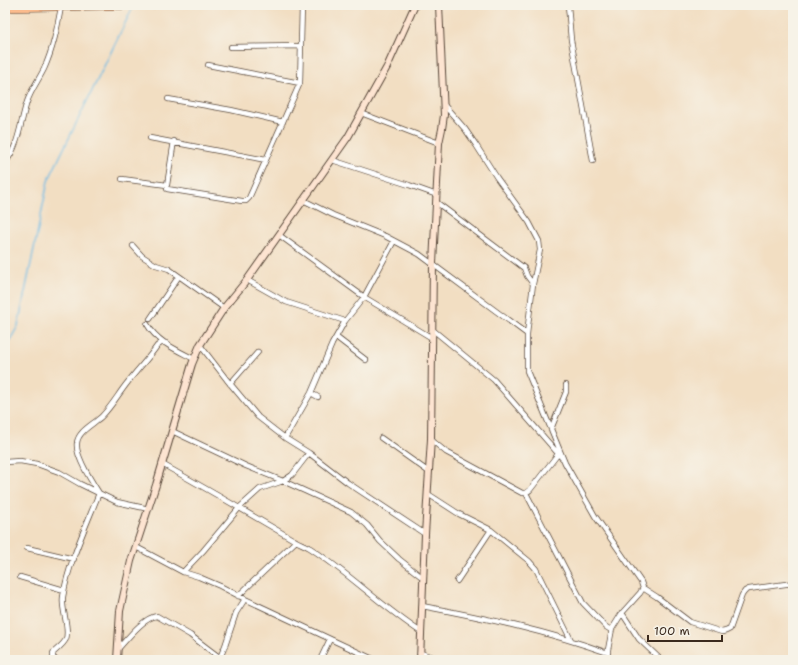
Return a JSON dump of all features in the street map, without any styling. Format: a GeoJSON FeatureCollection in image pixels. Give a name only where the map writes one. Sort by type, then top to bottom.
{"type":"FeatureCollection","features":[{"type":"Feature","properties":{"kind":"main road"},"geometry":{"type":"LineString","coordinates":[[5,8],[156,5]]}},
{"type":"Feature","properties":{"kind":"street"},"geometry":{"type":"LineString","coordinates":[[167,189],[246,201],[249,198],[300,83],[302,5]]}},
{"type":"Feature","properties":{"kind":"street"},"geometry":{"type":"LineString","coordinates":[[117,660],[120,611],[131,561],[149,509],[194,359],[200,346],[224,308],[247,280],[348,137],[387,67],[415,5]]}},
{"type":"Feature","properties":{"kind":"street"},"geometry":{"type":"LineString","coordinates":[[420,660],[425,534],[431,439],[433,264],[439,143],[443,123],[439,5]]}},
{"type":"Feature","properties":{"kind":"street"},"geometry":{"type":"LineString","coordinates":[[568,5],[570,40],[593,161]]}},
{"type":"Feature","properties":{"kind":"street"},"geometry":{"type":"LineString","coordinates":[[5,163],[17,140],[27,102],[33,87],[50,54],[56,37],[61,7]]}},
{"type":"Feature","properties":{"kind":"street"},"geometry":{"type":"LineString","coordinates":[[231,47],[301,46]]}},
{"type":"Feature","properties":{"kind":"street"},"geometry":{"type":"LineString","coordinates":[[208,65],[300,83]]}},
{"type":"Feature","properties":{"kind":"street"},"geometry":{"type":"LineString","coordinates":[[168,99],[230,110],[283,122]]}},
{"type":"Feature","properties":{"kind":"street"},"geometry":{"type":"LineString","coordinates":[[442,103],[465,129],[497,178],[529,222],[539,241],[540,250],[533,284],[527,334],[527,371],[565,463],[595,516],[641,582],[643,588],[658,597],[690,622],[722,632],[730,629],[742,595],[745,591],[749,589],[793,583]]}},
{"type":"Feature","properties":{"kind":"street"},"geometry":{"type":"LineString","coordinates":[[361,113],[439,143]]}},
{"type":"Feature","properties":{"kind":"street"},"geometry":{"type":"LineString","coordinates":[[150,138],[174,141],[266,160]]}},
{"type":"Feature","properties":{"kind":"street"},"geometry":{"type":"LineString","coordinates":[[122,179],[167,185],[174,141]]}},
{"type":"Feature","properties":{"kind":"street"},"geometry":{"type":"LineString","coordinates":[[332,160],[409,185],[436,198],[524,268],[527,276],[533,284]]}},
{"type":"Feature","properties":{"kind":"street"},"geometry":{"type":"LineString","coordinates":[[303,200],[333,215],[385,236],[419,254],[527,334]]}},
{"type":"Feature","properties":{"kind":"street"},"geometry":{"type":"LineString","coordinates":[[279,235],[364,297],[432,338]]}},
{"type":"Feature","properties":{"kind":"street"},"geometry":{"type":"LineString","coordinates":[[285,438],[311,393],[336,337],[345,322],[364,297],[394,241]]}},
{"type":"Feature","properties":{"kind":"street"},"geometry":{"type":"LineString","coordinates":[[133,246],[142,256],[156,265],[169,269],[224,308]]}},
{"type":"Feature","properties":{"kind":"street"},"geometry":{"type":"LineString","coordinates":[[150,319],[179,276]]}},
{"type":"Feature","properties":{"kind":"street"},"geometry":{"type":"LineString","coordinates":[[247,280],[286,302],[345,322]]}},
{"type":"Feature","properties":{"kind":"street"},"geometry":{"type":"LineString","coordinates":[[147,324],[151,332],[166,344],[194,359]]}},
{"type":"Feature","properties":{"kind":"street"},"geometry":{"type":"LineString","coordinates":[[433,330],[494,380],[565,463]]}},
{"type":"Feature","properties":{"kind":"street"},"geometry":{"type":"LineString","coordinates":[[336,337],[366,360]]}},
{"type":"Feature","properties":{"kind":"street"},"geometry":{"type":"LineString","coordinates":[[99,493],[91,481],[80,456],[76,446],[77,440],[80,434],[102,416],[127,382],[157,346],[161,343],[166,344]]}},
{"type":"Feature","properties":{"kind":"street"},"geometry":{"type":"LineString","coordinates":[[200,346],[258,417],[348,483],[425,534]]}},
{"type":"Feature","properties":{"kind":"street"},"geometry":{"type":"LineString","coordinates":[[230,384],[258,352]]}},
{"type":"Feature","properties":{"kind":"street"},"geometry":{"type":"LineString","coordinates":[[551,429],[566,392],[566,385]]}},
{"type":"Feature","properties":{"kind":"street"},"geometry":{"type":"LineString","coordinates":[[311,393],[318,397]]}},
{"type":"Feature","properties":{"kind":"street"},"geometry":{"type":"LineString","coordinates":[[172,431],[356,516],[367,525],[380,541],[399,559],[423,578]]}},
{"type":"Feature","properties":{"kind":"street"},"geometry":{"type":"LineString","coordinates":[[381,438],[429,472]]}},
{"type":"Feature","properties":{"kind":"street"},"geometry":{"type":"LineString","coordinates":[[431,439],[446,452],[526,493],[583,603],[606,627],[611,630]]}},
{"type":"Feature","properties":{"kind":"street"},"geometry":{"type":"LineString","coordinates":[[182,572],[211,542],[240,507],[260,489],[283,481],[292,475],[309,453]]}},
{"type":"Feature","properties":{"kind":"street"},"geometry":{"type":"LineString","coordinates":[[526,493],[558,454]]}},
{"type":"Feature","properties":{"kind":"street"},"geometry":{"type":"LineString","coordinates":[[5,462],[20,461],[44,467],[59,472],[117,502],[149,509]]}},
{"type":"Feature","properties":{"kind":"street"},"geometry":{"type":"LineString","coordinates":[[162,464],[308,547],[330,562],[403,620],[421,632]]}},
{"type":"Feature","properties":{"kind":"street"},"geometry":{"type":"LineString","coordinates":[[56,660],[53,657],[53,653],[64,642],[66,636],[66,623],[62,604],[64,590],[99,493]]}},
{"type":"Feature","properties":{"kind":"street"},"geometry":{"type":"LineString","coordinates":[[428,494],[459,514],[491,530],[532,563],[572,640]]}},
{"type":"Feature","properties":{"kind":"street"},"geometry":{"type":"LineString","coordinates":[[457,581],[491,530]]}},
{"type":"Feature","properties":{"kind":"street"},"geometry":{"type":"LineString","coordinates":[[238,596],[296,541]]}},
{"type":"Feature","properties":{"kind":"street"},"geometry":{"type":"LineString","coordinates":[[136,547],[182,572],[199,577],[374,660]]}},
{"type":"Feature","properties":{"kind":"street"},"geometry":{"type":"LineString","coordinates":[[27,548],[74,559]]}},
{"type":"Feature","properties":{"kind":"street"},"geometry":{"type":"LineString","coordinates":[[20,577],[64,590]]}},
{"type":"Feature","properties":{"kind":"street"},"geometry":{"type":"LineString","coordinates":[[606,660],[611,630],[622,613],[643,588]]}},
{"type":"Feature","properties":{"kind":"street"},"geometry":{"type":"LineString","coordinates":[[118,649],[146,620],[153,616],[158,616],[190,635],[221,659],[236,613],[245,599]]}},
{"type":"Feature","properties":{"kind":"street"},"geometry":{"type":"LineString","coordinates":[[422,606],[492,620],[572,640],[608,653]]}},
{"type":"Feature","properties":{"kind":"street"},"geometry":{"type":"LineString","coordinates":[[622,613],[639,639],[661,660]]}},
{"type":"Feature","properties":{"kind":"street"},"geometry":{"type":"LineString","coordinates":[[320,660],[330,639]]}},
{"type":"Feature","properties":{"kind":"street"},"geometry":{"type":"LineString","coordinates":[[420,653],[443,660]]}},
{"type":"Feature","properties":{"kind":"waterway"},"geometry":{"type":"LineString","coordinates":[[5,349],[18,326],[48,181],[132,9]]}}]}
